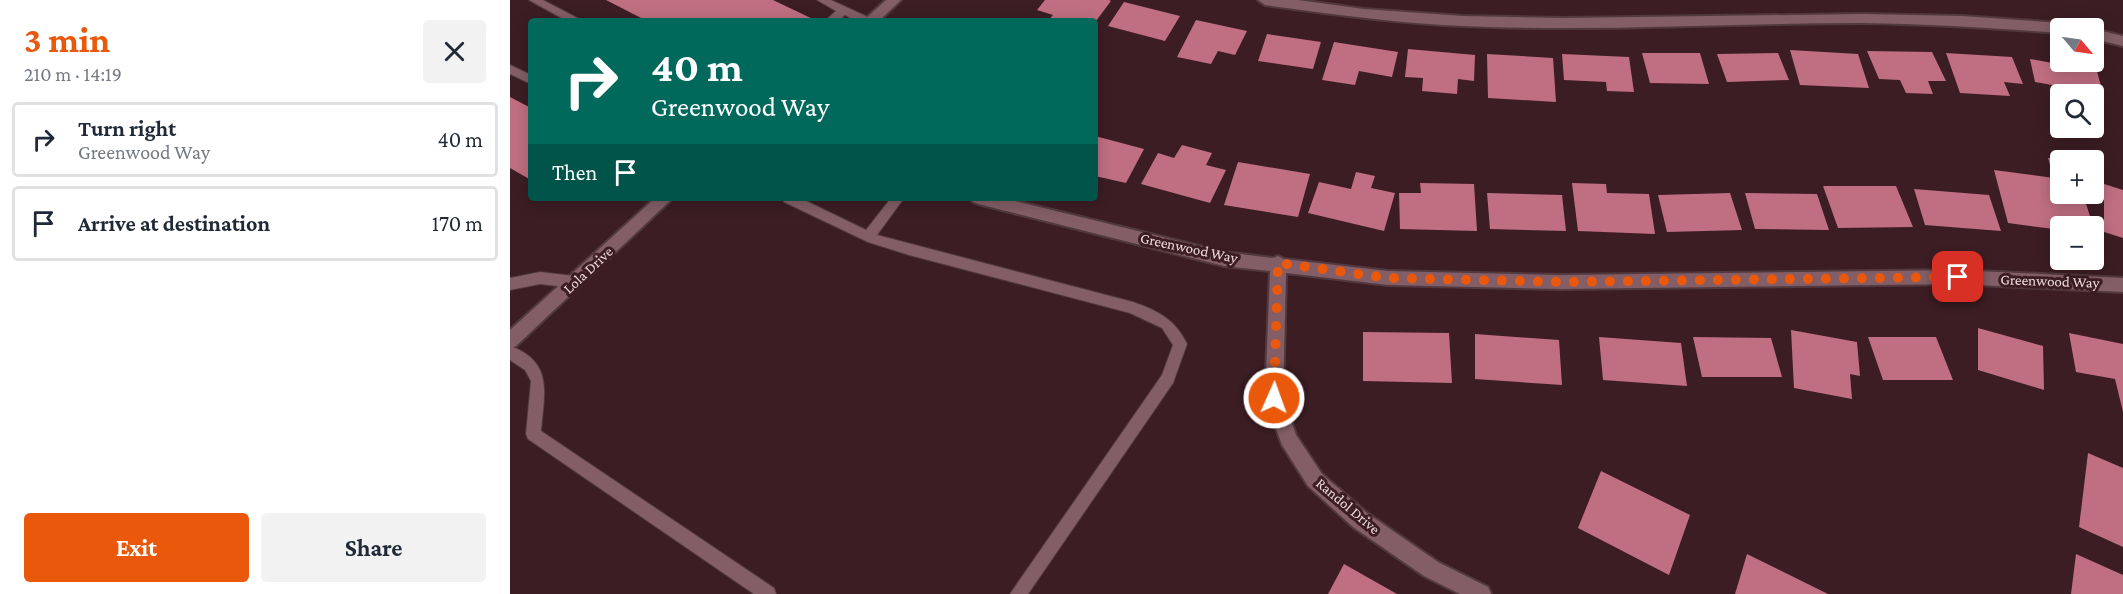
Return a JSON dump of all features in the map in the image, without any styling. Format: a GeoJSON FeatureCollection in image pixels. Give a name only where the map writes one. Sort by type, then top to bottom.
{"type":"FeatureCollection","features":[{"type":"Feature","properties":{"kind":"street"},"geometry":{"type":"LineString","coordinates":[[872,18],[894,0]]}},
{"type":"Feature","properties":{"kind":"street"},"geometry":{"type":"LineString","coordinates":[[1265,0],[1296,6],[1441,19],[1873,15],[1948,17],[2050,27]]}},
{"type":"Feature","properties":{"kind":"street"},"geometry":{"type":"LineString","coordinates":[[2104,36],[2123,41]]}},
{"type":"Feature","properties":{"kind":"street","name":"Lola Drive"},"geometry":{"type":"LineString","coordinates":[[510,341],[662,201]]}},
{"type":"Feature","properties":{"kind":"street","name":"Greenwood Way"},"geometry":{"type":"LineString","coordinates":[[990,201],[1224,259],[1278,263],[1388,278],[1562,282],[1958,277],[2123,285]]}},
{"type":"Feature","properties":{"kind":"street","name":"Randol Drive"},"geometry":{"type":"LineString","coordinates":[[1278,263],[1274,398],[1288,439],[1315,480],[1360,520],[1431,569],[1481,594]]}},
{"type":"Feature","properties":{"kind":"lane"},"geometry":{"type":"LineString","coordinates":[[534,0],[571,18]]}},
{"type":"Feature","properties":{"kind":"lane"},"geometry":{"type":"LineString","coordinates":[[822,0],[861,18]]}},
{"type":"Feature","properties":{"kind":"lane"},"geometry":{"type":"LineString","coordinates":[[835,18],[844,10]]}},
{"type":"Feature","properties":{"kind":"lane"},"geometry":{"type":"LineString","coordinates":[[510,69],[528,78]]}},
{"type":"Feature","properties":{"kind":"lane"},"geometry":{"type":"LineString","coordinates":[[794,201],[868,237],[1133,309],[1167,324],[1180,344],[1168,378],[1018,594]]}},
{"type":"Feature","properties":{"kind":"lane"},"geometry":{"type":"LineString","coordinates":[[868,237],[896,201]]}},
{"type":"Feature","properties":{"kind":"lane"},"geometry":{"type":"LineString","coordinates":[[510,284],[540,278],[574,282]]}},
{"type":"Feature","properties":{"kind":"lane"},"geometry":{"type":"LineString","coordinates":[[510,352],[530,365],[538,381],[533,434],[768,594]]}},
{"type":"Feature","properties":{"kind":"building"},"geometry":{"type":"Polygon","coordinates":[[[606,0],[773,0],[811,18],[641,18],[606,0]]]}},
{"type":"Feature","properties":{"kind":"building"},"geometry":{"type":"Polygon","coordinates":[[[1045,0],[1111,1],[1098,18],[1050,18],[1053,15],[1037,10],[1045,0]]]}},
{"type":"Feature","properties":{"kind":"building"},"geometry":{"type":"Polygon","coordinates":[[[1124,2],[1180,16],[1165,41],[1108,26],[1124,2]]]}},
{"type":"Feature","properties":{"kind":"building"},"geometry":{"type":"Polygon","coordinates":[[[1196,20],[1247,31],[1235,55],[1218,51],[1211,64],[1177,57],[1196,20]]]}},
{"type":"Feature","properties":{"kind":"building"},"geometry":{"type":"Polygon","coordinates":[[[1267,34],[1321,42],[1313,69],[1258,61],[1267,34]]]}},
{"type":"Feature","properties":{"kind":"building"},"geometry":{"type":"Polygon","coordinates":[[[1334,42],[1398,52],[1392,77],[1359,71],[1355,85],[1322,80],[1334,42]]]}},
{"type":"Feature","properties":{"kind":"building"},"geometry":{"type":"Polygon","coordinates":[[[1408,49],[1475,55],[1474,81],[1458,79],[1457,94],[1422,91],[1423,78],[1405,77],[1408,49]]]}},
{"type":"Feature","properties":{"kind":"building"},"geometry":{"type":"Polygon","coordinates":[[[1790,50],[1858,54],[1869,88],[1800,85],[1790,50]]]}},
{"type":"Feature","properties":{"kind":"building"},"geometry":{"type":"Polygon","coordinates":[[[1867,51],[1932,52],[1946,81],[1928,81],[1933,94],[1906,93],[1900,80],[1879,79],[1867,51]]]}},
{"type":"Feature","properties":{"kind":"building"},"geometry":{"type":"Polygon","coordinates":[[[1642,53],[1700,53],[1709,84],[1650,83],[1642,53]]]}},
{"type":"Feature","properties":{"kind":"building"},"geometry":{"type":"Polygon","coordinates":[[[1778,53],[1789,80],[1727,82],[1717,54],[1778,53]]]}},
{"type":"Feature","properties":{"kind":"building"},"geometry":{"type":"Polygon","coordinates":[[[1946,53],[2012,57],[2023,84],[2004,82],[2010,96],[1960,93],[1946,53]]]}},
{"type":"Feature","properties":{"kind":"building"},"geometry":{"type":"Polygon","coordinates":[[[1487,54],[1553,58],[1556,102],[1488,98],[1487,54]]]}},
{"type":"Feature","properties":{"kind":"building"},"geometry":{"type":"Polygon","coordinates":[[[1562,54],[1629,57],[1634,92],[1607,91],[1606,82],[1564,80],[1562,54]]]}},
{"type":"Feature","properties":{"kind":"building"},"geometry":{"type":"Polygon","coordinates":[[[2030,59],[2050,63],[2050,72],[2097,72],[2100,84],[2050,85],[2035,82],[2030,59]]]}},
{"type":"Feature","properties":{"kind":"building"},"geometry":{"type":"Polygon","coordinates":[[[510,97],[528,106],[528,178],[510,168],[510,97]]]}},
{"type":"Feature","properties":{"kind":"building"},"geometry":{"type":"Polygon","coordinates":[[[1098,137],[1144,149],[1126,183],[1098,177],[1098,137]]]}},
{"type":"Feature","properties":{"kind":"building"},"geometry":{"type":"Polygon","coordinates":[[[1182,145],[1212,153],[1206,165],[1226,170],[1210,203],[1141,184],[1158,153],[1174,158],[1182,145]]]}},
{"type":"Feature","properties":{"kind":"building"},"geometry":{"type":"Polygon","coordinates":[[[1238,162],[1310,174],[1298,217],[1224,205],[1238,162]]]}},
{"type":"Feature","properties":{"kind":"building"},"geometry":{"type":"Polygon","coordinates":[[[1994,170],[2050,177],[2050,204],[2086,204],[2090,216],[2050,216],[2050,229],[2008,223],[1994,170]]]}},
{"type":"Feature","properties":{"kind":"building"},"geometry":{"type":"Polygon","coordinates":[[[1356,172],[1375,176],[1371,188],[1395,193],[1384,231],[1308,213],[1319,182],[1351,189],[1356,172]]]}},
{"type":"Feature","properties":{"kind":"building"},"geometry":{"type":"Polygon","coordinates":[[[1420,183],[1474,184],[1477,231],[1400,229],[1399,193],[1421,193],[1420,183]]]}},
{"type":"Feature","properties":{"kind":"building"},"geometry":{"type":"Polygon","coordinates":[[[1572,183],[1606,184],[1607,193],[1649,194],[1655,234],[1578,231],[1572,183]]]}},
{"type":"Feature","properties":{"kind":"building"},"geometry":{"type":"Polygon","coordinates":[[[2104,184],[2123,190],[2123,238],[2104,232],[2104,184]]]}},
{"type":"Feature","properties":{"kind":"building"},"geometry":{"type":"Polygon","coordinates":[[[1823,186],[1896,186],[1913,227],[1838,228],[1823,186]]]}},
{"type":"Feature","properties":{"kind":"building"},"geometry":{"type":"Polygon","coordinates":[[[1914,189],[1989,195],[2001,231],[1925,225],[1914,189]]]}},
{"type":"Feature","properties":{"kind":"building"},"geometry":{"type":"Polygon","coordinates":[[[1487,193],[1562,195],[1566,231],[1490,229],[1487,193]]]}},
{"type":"Feature","properties":{"kind":"building"},"geometry":{"type":"Polygon","coordinates":[[[1730,193],[1742,230],[1667,232],[1658,195],[1730,193]]]}},
{"type":"Feature","properties":{"kind":"building"},"geometry":{"type":"Polygon","coordinates":[[[1745,193],[1817,194],[1829,230],[1755,229],[1745,193]]]}},
{"type":"Feature","properties":{"kind":"building"},"geometry":{"type":"Polygon","coordinates":[[[1978,328],[2043,346],[2044,390],[1978,370],[1978,328]]]}},
{"type":"Feature","properties":{"kind":"building"},"geometry":{"type":"Polygon","coordinates":[[[1791,330],[1857,342],[1860,376],[1850,374],[1852,399],[1794,388],[1791,330]]]}},
{"type":"Feature","properties":{"kind":"building"},"geometry":{"type":"Polygon","coordinates":[[[1363,332],[1449,333],[1452,383],[1363,381],[1363,332]]]}},
{"type":"Feature","properties":{"kind":"building"},"geometry":{"type":"Polygon","coordinates":[[[2069,333],[2123,344],[2123,412],[2115,379],[2076,372],[2069,333]]]}},
{"type":"Feature","properties":{"kind":"building"},"geometry":{"type":"Polygon","coordinates":[[[1475,334],[1559,340],[1562,385],[1475,379],[1475,334]]]}},
{"type":"Feature","properties":{"kind":"building"},"geometry":{"type":"Polygon","coordinates":[[[1599,337],[1681,343],[1687,386],[1603,380],[1599,337]]]}},
{"type":"Feature","properties":{"kind":"building"},"geometry":{"type":"Polygon","coordinates":[[[1693,337],[1771,338],[1782,377],[1702,377],[1693,337]]]}},
{"type":"Feature","properties":{"kind":"building"},"geometry":{"type":"Polygon","coordinates":[[[1868,337],[1936,337],[1953,380],[1883,380],[1868,337]]]}},
{"type":"Feature","properties":{"kind":"building"},"geometry":{"type":"Polygon","coordinates":[[[2088,453],[2123,468],[2123,547],[2079,527],[2088,453]]]}},
{"type":"Feature","properties":{"kind":"building"},"geometry":{"type":"Polygon","coordinates":[[[1601,471],[1690,515],[1669,575],[1578,528],[1601,471]]]}},
{"type":"Feature","properties":{"kind":"building"},"geometry":{"type":"Polygon","coordinates":[[[1747,554],[1828,594],[1735,594],[1747,554]]]}},
{"type":"Feature","properties":{"kind":"building"},"geometry":{"type":"Polygon","coordinates":[[[2076,554],[2123,575],[2123,594],[2071,594],[2076,554]]]}},
{"type":"Feature","properties":{"kind":"building"},"geometry":{"type":"Polygon","coordinates":[[[1344,564],[1397,594],[1328,594],[1344,564]]]}},
{"type":"Feature","properties":{"kind":"route"},"geometry":{"type":"LineString","coordinates":[[1274,398],[1278,263],[1388,278],[1562,282],[1958,277]]}}]}
